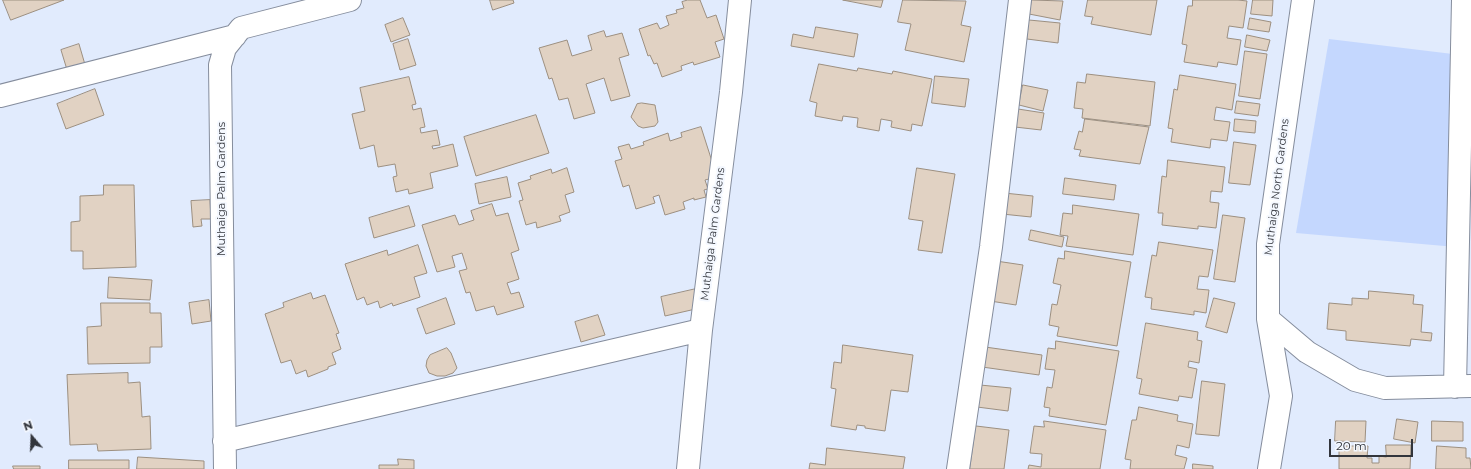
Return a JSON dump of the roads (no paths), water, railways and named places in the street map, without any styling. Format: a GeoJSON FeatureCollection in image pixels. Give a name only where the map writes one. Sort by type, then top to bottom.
{"type":"FeatureCollection","features":[{"type":"Feature","properties":{"kind":"street","name":"Muthaiga Palm Gardens"},"geometry":{"type":"LineString","coordinates":[[225,469],[220,65],[225,48],[241,28],[350,0]]}},
{"type":"Feature","properties":{"kind":"street","name":"Muthaiga Palm Gardens"},"geometry":{"type":"LineString","coordinates":[[688,469],[701,330],[731,92],[740,0]]}},
{"type":"Feature","properties":{"kind":"street"},"geometry":{"type":"LineString","coordinates":[[958,469],[991,247],[1020,0]]}},
{"type":"Feature","properties":{"kind":"street","name":"Muthaiga North Gardens"},"geometry":{"type":"LineString","coordinates":[[1269,469],[1281,396],[1268,319],[1268,244],[1303,0]]}},
{"type":"Feature","properties":{"kind":"street"},"geometry":{"type":"LineString","coordinates":[[1268,319],[1307,352],[1355,380],[1385,388],[1463,387],[1463,0]]}},
{"type":"Feature","properties":{"kind":"street"},"geometry":{"type":"LineString","coordinates":[[0,96],[235,36]]}},
{"type":"Feature","properties":{"kind":"street"},"geometry":{"type":"LineString","coordinates":[[224,441],[701,330]]}}]}
